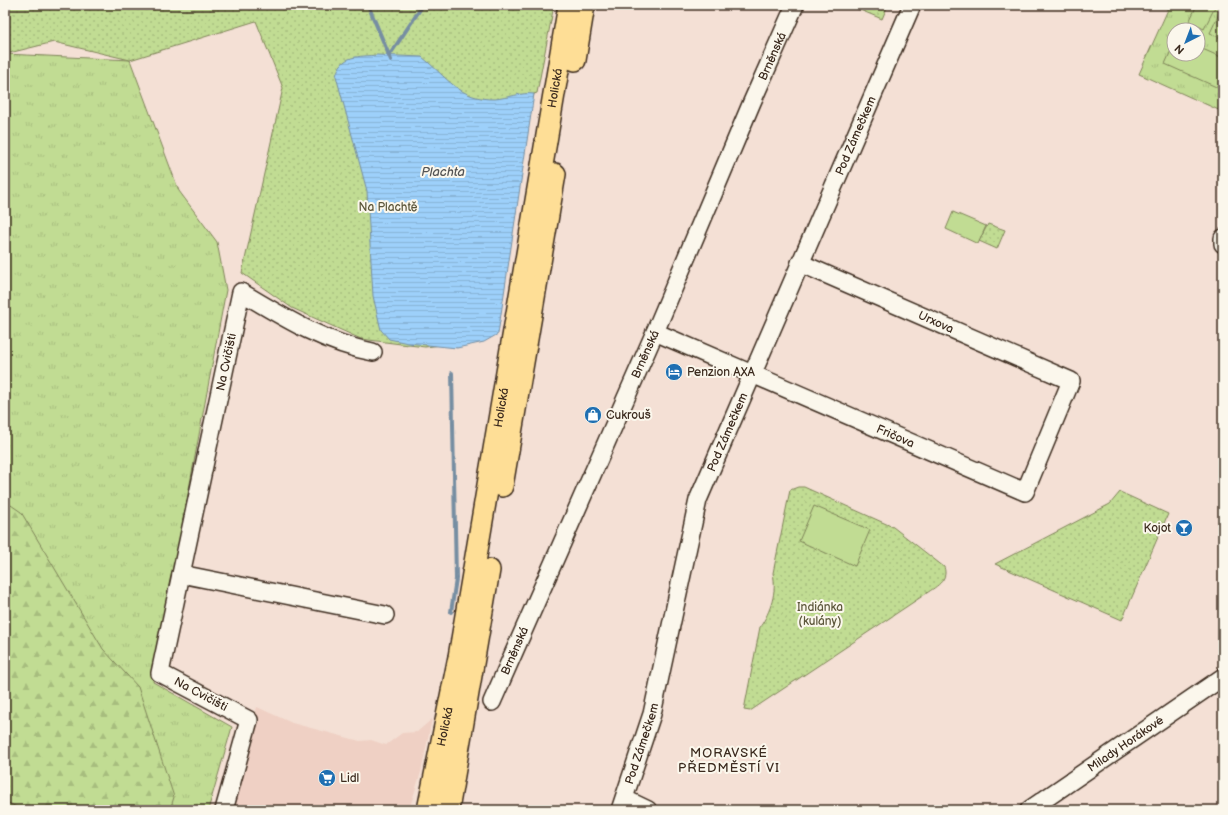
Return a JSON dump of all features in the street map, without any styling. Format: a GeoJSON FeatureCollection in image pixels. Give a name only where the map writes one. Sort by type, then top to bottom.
{"type":"FeatureCollection","features":[{"type":"Feature","properties":{"kind":"main road","name":"Holická"},"geometry":{"type":"LineString","coordinates":[[428,810],[459,657],[569,5]]}},
{"type":"Feature","properties":{"kind":"main road","name":"Holická"},"geometry":{"type":"LineString","coordinates":[[448,810],[584,5]]}},
{"type":"Feature","properties":{"kind":"street","name":"Brněnská"},"geometry":{"type":"LineString","coordinates":[[492,702],[655,332],[752,102],[795,5]]}},
{"type":"Feature","properties":{"kind":"street","name":"Pod Zámečkem"},"geometry":{"type":"LineString","coordinates":[[622,805],[652,714],[698,500],[751,374],[912,5]]}},
{"type":"Feature","properties":{"kind":"street"},"geometry":{"type":"LineString","coordinates":[[1223,238],[1223,244]]}},
{"type":"Feature","properties":{"kind":"street","name":"Urxova"},"geometry":{"type":"LineString","coordinates":[[800,262],[1071,381]]}},
{"type":"Feature","properties":{"kind":"street","name":"Na Cvičišti"},"geometry":{"type":"LineString","coordinates":[[224,810],[249,720],[160,673],[241,292],[311,333],[361,350],[373,352]]}},
{"type":"Feature","properties":{"kind":"street","name":"Fričova"},"geometry":{"type":"LineString","coordinates":[[655,332],[1025,492],[1071,381]]}},
{"type":"Feature","properties":{"kind":"street"},"geometry":{"type":"LineString","coordinates":[[181,574],[385,615]]}},
{"type":"Feature","properties":{"kind":"street","name":"Milady Horákové"},"geometry":{"type":"LineString","coordinates":[[1029,810],[1223,677]]}},
{"type":"Feature","properties":{"kind":"street"},"geometry":{"type":"LineString","coordinates":[[622,805],[648,810]]}},
{"type":"Feature","properties":{"kind":"shaded area","name":"Lidl"},"geometry":{"type":"Polygon","coordinates":[[[257,707],[292,723],[360,741],[371,740],[386,745],[402,733],[417,732],[432,719],[421,772],[409,810],[229,810],[257,707]]]}},
{"type":"Feature","properties":{"kind":"green space","name":"Na Plachtě"},"geometry":{"type":"Polygon","coordinates":[[[5,5],[554,5],[537,93],[534,94],[474,341],[425,347],[361,339],[292,308],[242,273],[283,88],[256,21],[130,60],[54,42],[5,54],[5,5]]]}},
{"type":"Feature","properties":{"kind":"green space"},"geometry":{"type":"Polygon","coordinates":[[[848,5],[888,5],[882,19],[848,5]]]}},
{"type":"Feature","properties":{"kind":"green space"},"geometry":{"type":"Polygon","coordinates":[[[1170,5],[1223,5],[1223,112],[1139,74],[1170,5]]]}},
{"type":"Feature","properties":{"kind":"green space"},"geometry":{"type":"Polygon","coordinates":[[[1197,5],[1216,5],[1206,25],[1206,22],[1189,22],[1197,5]]]}},
{"type":"Feature","properties":{"kind":"green space"},"geometry":{"type":"Polygon","coordinates":[[[1223,5],[1223,39],[1210,33],[1223,5]]]}},
{"type":"Feature","properties":{"kind":"green space"},"geometry":{"type":"Polygon","coordinates":[[[1206,51],[1223,58],[1223,90],[1165,64],[1166,62],[1206,62],[1206,51]]]}},
{"type":"Feature","properties":{"kind":"green space"},"geometry":{"type":"Polygon","coordinates":[[[5,54],[130,60],[179,191],[217,242],[226,290],[153,682],[232,727],[208,810],[5,810],[5,54]]]}},
{"type":"Feature","properties":{"kind":"green space"},"geometry":{"type":"Polygon","coordinates":[[[953,212],[986,226],[978,244],[946,229],[953,212]]]}},
{"type":"Feature","properties":{"kind":"green space"},"geometry":{"type":"Polygon","coordinates":[[[988,224],[1005,230],[997,249],[979,241],[988,224]]]}},
{"type":"Feature","properties":{"kind":"green space","name":"Indiánka (kulány)"},"geometry":{"type":"Polygon","coordinates":[[[798,487],[804,487],[893,527],[944,567],[945,576],[940,583],[924,595],[750,711],[744,710],[760,627],[770,608],[774,594],[773,573],[790,490],[798,487]]]}},
{"type":"Feature","properties":{"kind":"green space"},"geometry":{"type":"Polygon","coordinates":[[[1120,492],[1168,514],[1122,620],[995,564],[1110,504],[1120,492]]]}},
{"type":"Feature","properties":{"kind":"green space"},"geometry":{"type":"Polygon","coordinates":[[[5,501],[21,512],[103,649],[138,687],[174,797],[170,810],[22,810],[5,801],[5,501]]]}},
{"type":"Feature","properties":{"kind":"green space"},"geometry":{"type":"Polygon","coordinates":[[[814,506],[870,530],[855,566],[799,541],[814,506]]]}},
{"type":"Feature","properties":{"kind":"water","name":"Plachta"},"geometry":{"type":"Polygon","coordinates":[[[377,55],[422,57],[454,86],[472,96],[495,99],[524,94],[534,94],[498,334],[484,342],[457,348],[408,343],[389,339],[381,330],[373,296],[367,191],[336,76],[338,69],[346,60],[357,57],[377,55]]]}},
{"type":"Feature","properties":{"kind":"waterway"},"geometry":{"type":"LineString","coordinates":[[368,5],[391,60]]}},
{"type":"Feature","properties":{"kind":"waterway"},"geometry":{"type":"LineString","coordinates":[[389,56],[423,5]]}},
{"type":"Feature","properties":{"kind":"waterway"},"geometry":{"type":"LineString","coordinates":[[451,612],[456,579],[452,373]]}},
{"type":"Feature","properties":{"kind":"place","name":"Penzion AXA"},"geometry":{"type":"Point","coordinates":[674,372]}},
{"type":"Feature","properties":{"kind":"place","name":"Cukrouš"},"geometry":{"type":"Point","coordinates":[593,415]}},
{"type":"Feature","properties":{"kind":"place","name":"Kojot"},"geometry":{"type":"Point","coordinates":[1184,528]}},
{"type":"Feature","properties":{"kind":"place","name":"Lidl"},"geometry":{"type":"Point","coordinates":[327,778]}},
{"type":"Feature","properties":{"kind":"district","name":"MORAVSKÉ PŘEDMĚSTÍ VI"},"geometry":{"type":"Point","coordinates":[729,760]}}]}
